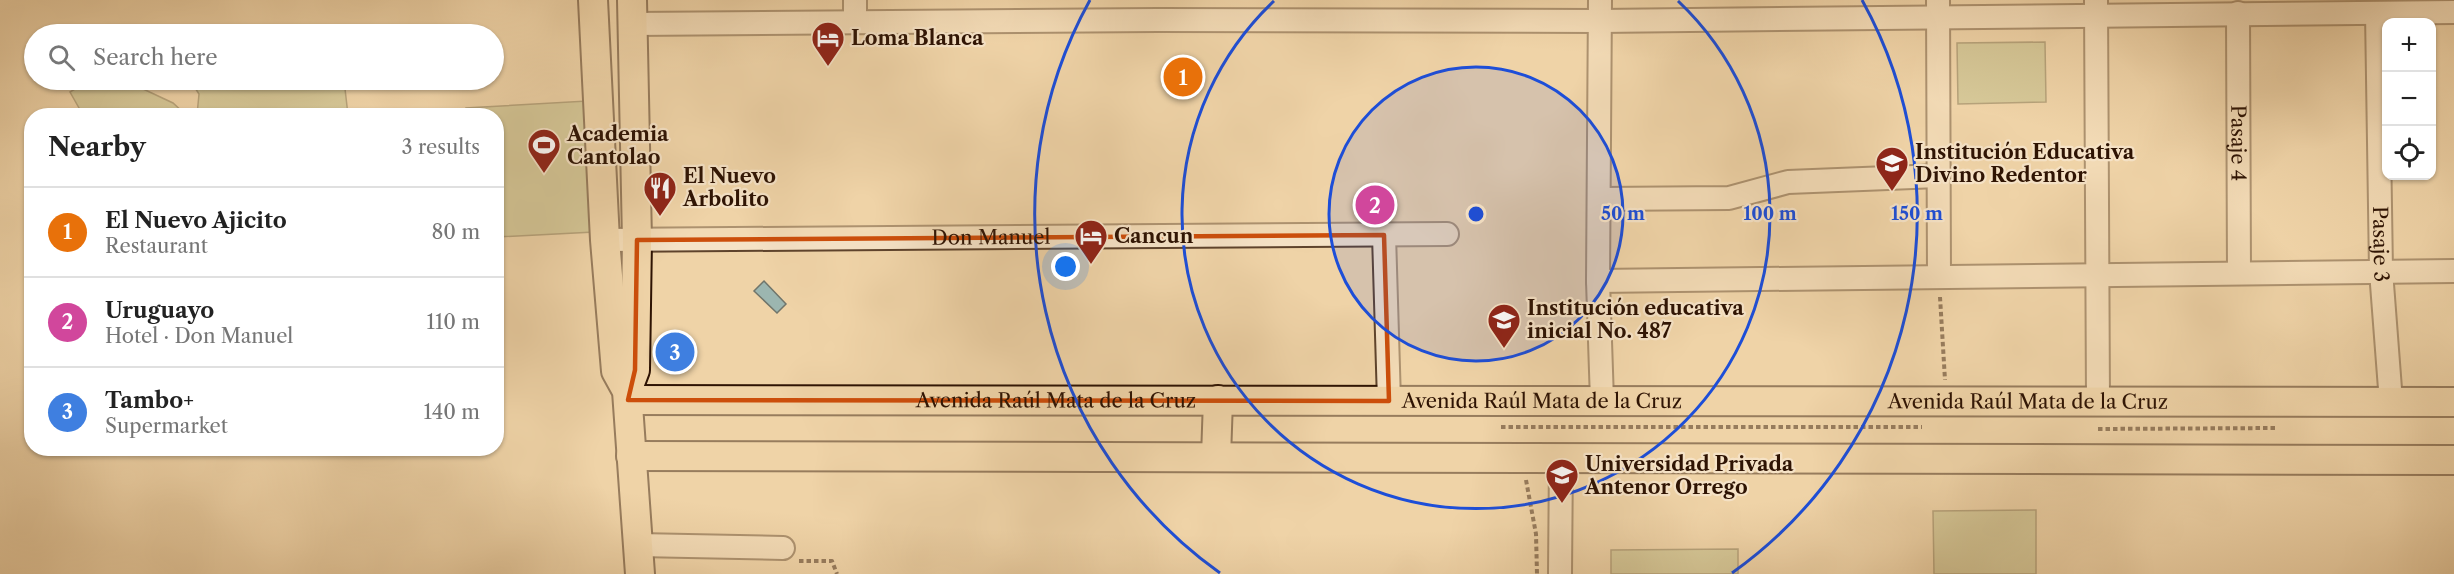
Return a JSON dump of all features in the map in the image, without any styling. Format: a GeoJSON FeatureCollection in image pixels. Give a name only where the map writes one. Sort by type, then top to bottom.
{"type":"FeatureCollection","features":[{"type":"Feature","properties":{"kind":"main road"},"geometry":{"type":"LineString","coordinates":[[593,0],[605,240],[627,383],[640,574]]}},
{"type":"Feature","properties":{"kind":"main road"},"geometry":{"type":"LineString","coordinates":[[627,383],[637,240],[632,12]]}},
{"type":"Feature","properties":{"kind":"main road","name":"Avenida Raúl Mata de la Cruz"},"geometry":{"type":"LineString","coordinates":[[627,383],[1218,400],[1947,401],[2098,415],[2391,402],[2454,402]]}},
{"type":"Feature","properties":{"kind":"main road"},"geometry":{"type":"LineString","coordinates":[[1216,457],[1218,400]]}},
{"type":"Feature","properties":{"kind":"main road"},"geometry":{"type":"LineString","coordinates":[[631,456],[2454,460]]}},
{"type":"Feature","properties":{"kind":"street"},"geometry":{"type":"LineString","coordinates":[[2096,7],[2098,415]]}},
{"type":"Feature","properties":{"kind":"street"},"geometry":{"type":"LineString","coordinates":[[632,12],[2096,7],[2238,13],[2454,12]]}},
{"type":"Feature","properties":{"kind":"street"},"geometry":{"type":"LineString","coordinates":[[1938,9],[1939,277]]}},
{"type":"Feature","properties":{"kind":"street"},"geometry":{"type":"LineString","coordinates":[[1600,10],[1601,199],[1598,281],[1602,401]]}},
{"type":"Feature","properties":{"kind":"street","name":"Pasaje 4"},"geometry":{"type":"LineString","coordinates":[[2238,13],[2239,273]]}},
{"type":"Feature","properties":{"kind":"street","name":"Pasaje 3"},"geometry":{"type":"LineString","coordinates":[[2377,13],[2381,272],[2391,402]]}},
{"type":"Feature","properties":{"kind":"street"},"geometry":{"type":"LineString","coordinates":[[1601,199],[1729,198],[1788,182],[1938,176]]}},
{"type":"Feature","properties":{"kind":"street","name":"Don Manuel"},"geometry":{"type":"LineString","coordinates":[[605,240],[1447,234]]}},
{"type":"Feature","properties":{"kind":"street"},"geometry":{"type":"LineString","coordinates":[[1384,235],[1389,401]]}},
{"type":"Feature","properties":{"kind":"street"},"geometry":{"type":"LineString","coordinates":[[1598,281],[2454,271]]}},
{"type":"Feature","properties":{"kind":"street"},"geometry":{"type":"LineString","coordinates":[[1560,574],[1561,458]]}},
{"type":"Feature","properties":{"kind":"street"},"geometry":{"type":"LineString","coordinates":[[638,545],[783,548]]}},
{"type":"Feature","properties":{"kind":"path"},"geometry":{"type":"LineString","coordinates":[[1939,277],[1947,401]]}},
{"type":"Feature","properties":{"kind":"path"},"geometry":{"type":"LineString","coordinates":[[2098,415],[2283,428]]}},
{"type":"Feature","properties":{"kind":"path"},"geometry":{"type":"LineString","coordinates":[[1526,458],[1526,481],[1536,534],[1537,574]]}},
{"type":"Feature","properties":{"kind":"path"},"geometry":{"type":"LineString","coordinates":[[832,561],[837,574]]}},
{"type":"Feature","properties":{"kind":"highlighted area"},"geometry":{"type":"Polygon","coordinates":[[[1384,235],[1389,401],[628,400],[635,370],[637,240],[1384,235]]]}},
{"type":"Feature","properties":{"kind":"green space"},"geometry":{"type":"Polygon","coordinates":[[[2045,42],[2046,102],[1958,104],[1957,43],[2045,42]]]}},
{"type":"Feature","properties":{"kind":"green space"},"geometry":{"type":"Polygon","coordinates":[[[73,90],[145,90],[173,103],[178,108],[79,108],[70,92],[73,90]]]}},
{"type":"Feature","properties":{"kind":"green space"},"geometry":{"type":"Polygon","coordinates":[[[196,90],[345,90],[347,108],[198,108],[199,94],[196,90]]]}},
{"type":"Feature","properties":{"kind":"green space","name":"Academia Cantolao"},"geometry":{"type":"Polygon","coordinates":[[[587,101],[594,232],[504,237],[504,108],[466,108],[587,101]]]}},
{"type":"Feature","properties":{"kind":"green space"},"geometry":{"type":"Polygon","coordinates":[[[2036,510],[2036,574],[1934,574],[1933,511],[2036,510]]]}},
{"type":"Feature","properties":{"kind":"green space"},"geometry":{"type":"Polygon","coordinates":[[[1738,549],[1738,574],[1611,574],[1611,550],[1738,549]]]}},
{"type":"Feature","properties":{"kind":"water"},"geometry":{"type":"Polygon","coordinates":[[[764,281],[786,304],[777,313],[754,291],[764,281]]]}},
{"type":"Feature","properties":{"kind":"place","name":"Loma Blanca"},"geometry":{"type":"Point","coordinates":[828,67]}},
{"type":"Feature","properties":{"kind":"place","name":"El Nuevo Ajicito"},"geometry":{"type":"Point","coordinates":[1183,77]}},
{"type":"Feature","properties":{"kind":"place","name":"Academia Cantolao"},"geometry":{"type":"Point","coordinates":[544,174]}},
{"type":"Feature","properties":{"kind":"place","name":"Institución Educativa Divino Redentor"},"geometry":{"type":"Point","coordinates":[1892,192]}},
{"type":"Feature","properties":{"kind":"place","name":"Uruguayo"},"geometry":{"type":"Point","coordinates":[1375,205]}},
{"type":"Feature","properties":{"kind":"place","name":"El Nuevo Arbolito"},"geometry":{"type":"Point","coordinates":[660,217]}},
{"type":"Feature","properties":{"kind":"place","name":"Cancun"},"geometry":{"type":"Point","coordinates":[1091,265]}},
{"type":"Feature","properties":{"kind":"place","name":"Institución educativa inicial No. 487"},"geometry":{"type":"Point","coordinates":[1504,349]}},
{"type":"Feature","properties":{"kind":"place","name":"Tambo+"},"geometry":{"type":"Point","coordinates":[675,352]}},
{"type":"Feature","properties":{"kind":"place","name":"Universidad Privada Antenor Orrego"},"geometry":{"type":"Point","coordinates":[1562,504]}}]}
